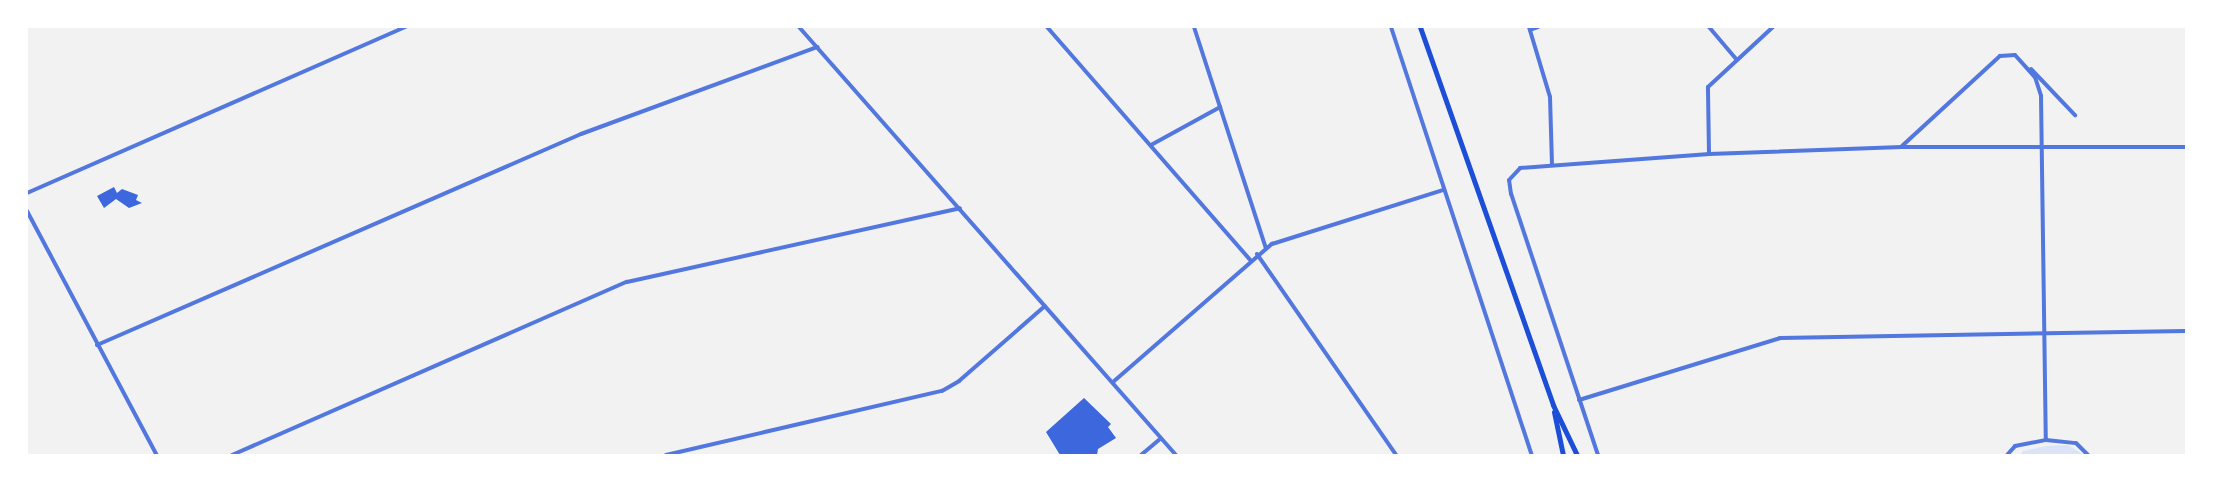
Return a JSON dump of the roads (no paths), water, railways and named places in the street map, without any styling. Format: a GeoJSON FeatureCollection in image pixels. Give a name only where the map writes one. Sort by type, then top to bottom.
{"type":"FeatureCollection","features":[{"type":"Feature","properties":{"kind":"main road"},"geometry":{"type":"LineString","coordinates":[[1420,27],[1553,405],[1577,455]]}},
{"type":"Feature","properties":{"kind":"main road"},"geometry":{"type":"LineString","coordinates":[[1553,405],[1563,455]]}},
{"type":"Feature","properties":{"kind":"street"},"geometry":{"type":"LineString","coordinates":[[27,193],[405,27]]}},
{"type":"Feature","properties":{"kind":"street"},"geometry":{"type":"LineString","coordinates":[[799,27],[1176,455]]}},
{"type":"Feature","properties":{"kind":"street"},"geometry":{"type":"LineString","coordinates":[[1047,27],[1250,260]]}},
{"type":"Feature","properties":{"kind":"street"},"geometry":{"type":"LineString","coordinates":[[1194,27],[1266,248]]}},
{"type":"Feature","properties":{"kind":"street"},"geometry":{"type":"LineString","coordinates":[[1391,27],[1532,455]]}},
{"type":"Feature","properties":{"kind":"street"},"geometry":{"type":"LineString","coordinates":[[1538,27],[1530,28],[1550,97],[1552,165]]}},
{"type":"Feature","properties":{"kind":"street"},"geometry":{"type":"LineString","coordinates":[[1709,27],[1736,59]]}},
{"type":"Feature","properties":{"kind":"street"},"geometry":{"type":"LineString","coordinates":[[1709,154],[1707,90],[1736,59],[1773,27]]}},
{"type":"Feature","properties":{"kind":"street"},"geometry":{"type":"LineString","coordinates":[[97,345],[581,134],[817,47]]}},
{"type":"Feature","properties":{"kind":"street"},"geometry":{"type":"LineString","coordinates":[[1902,147],[1995,58],[2009,54],[2024,62],[2075,115]]}},
{"type":"Feature","properties":{"kind":"street"},"geometry":{"type":"LineString","coordinates":[[2024,62],[2041,96],[2047,333],[2046,440]]}},
{"type":"Feature","properties":{"kind":"street"},"geometry":{"type":"LineString","coordinates":[[1151,145],[1220,107]]}},
{"type":"Feature","properties":{"kind":"street"},"geometry":{"type":"LineString","coordinates":[[1598,455],[1511,194],[1511,176],[1524,166],[1709,154],[1902,147],[2186,147]]}},
{"type":"Feature","properties":{"kind":"street"},"geometry":{"type":"LineString","coordinates":[[1113,382],[1266,248],[1443,189]]}},
{"type":"Feature","properties":{"kind":"street"},"geometry":{"type":"LineString","coordinates":[[232,455],[627,282],[960,208]]}},
{"type":"Feature","properties":{"kind":"street"},"geometry":{"type":"LineString","coordinates":[[27,211],[158,455]]}},
{"type":"Feature","properties":{"kind":"street"},"geometry":{"type":"LineString","coordinates":[[1257,254],[1396,455]]}},
{"type":"Feature","properties":{"kind":"street"},"geometry":{"type":"LineString","coordinates":[[666,455],[942,391],[959,381],[1045,306]]}},
{"type":"Feature","properties":{"kind":"street"},"geometry":{"type":"LineString","coordinates":[[1579,400],[1780,338],[2186,331]]}},
{"type":"Feature","properties":{"kind":"street"},"geometry":{"type":"LineString","coordinates":[[1141,455],[1161,438]]}},
{"type":"Feature","properties":{"kind":"street"},"geometry":{"type":"LineString","coordinates":[[2007,455],[2015,446],[2046,440],[2076,443],[2088,455]]}}]}
